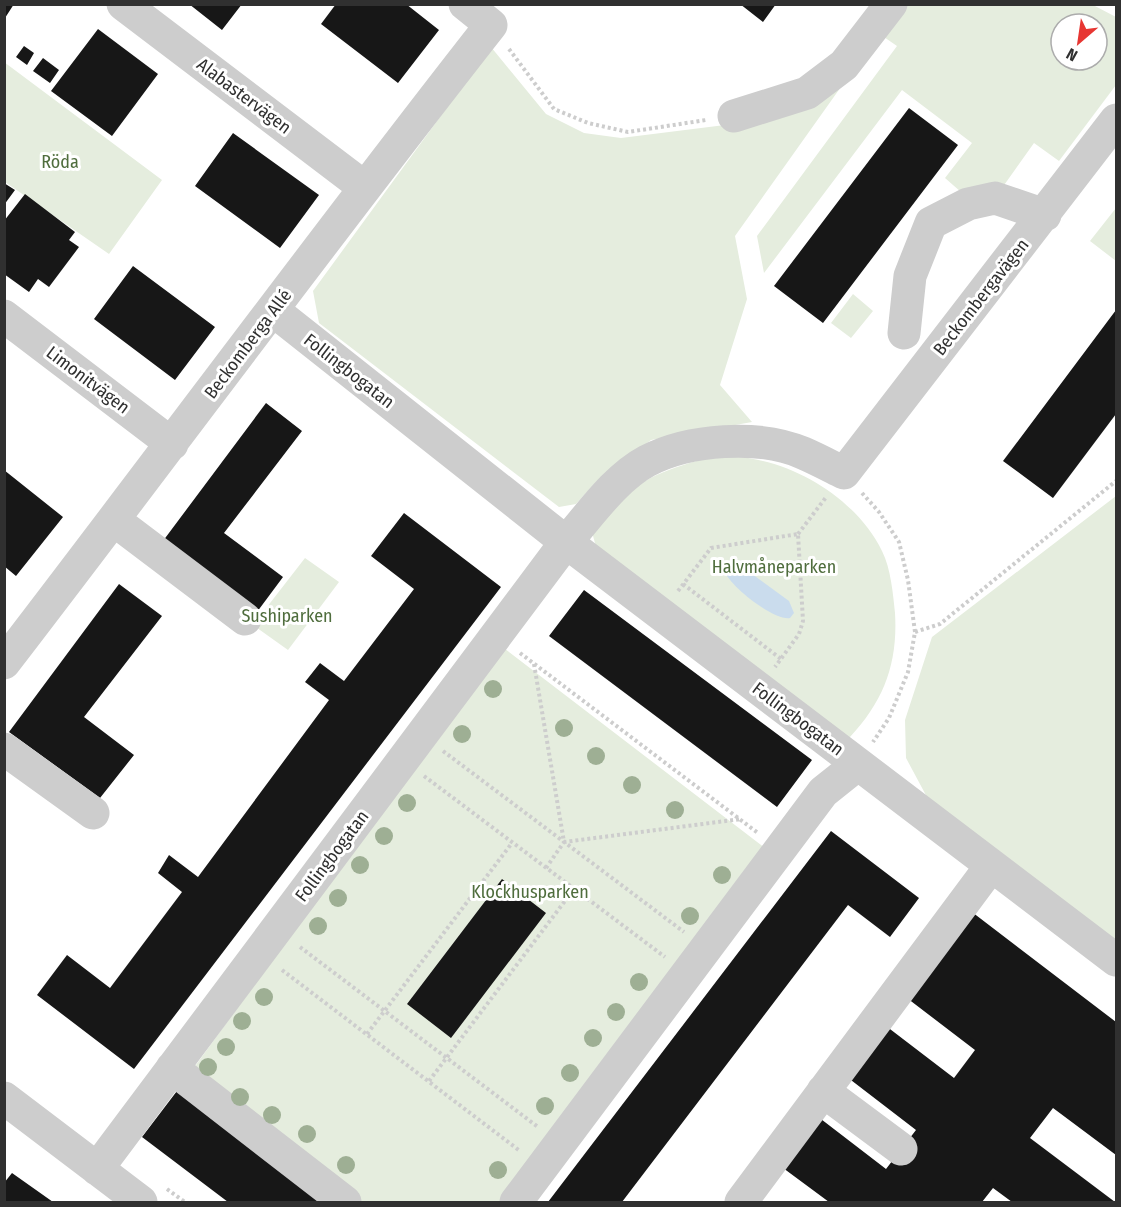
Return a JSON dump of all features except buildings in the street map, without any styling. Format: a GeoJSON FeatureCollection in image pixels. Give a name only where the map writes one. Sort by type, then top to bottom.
{"type":"FeatureCollection","features":[{"type":"Feature","properties":{"kind":"street","name":"Alabastervägen"},"geometry":{"type":"LineString","coordinates":[[123,4],[364,187]]}},
{"type":"Feature","properties":{"kind":"street"},"geometry":{"type":"LineString","coordinates":[[465,4],[491,25]]}},
{"type":"Feature","properties":{"kind":"street"},"geometry":{"type":"LineString","coordinates":[[734,116],[807,93],[844,65],[891,4]]}},
{"type":"Feature","properties":{"kind":"street","name":"Beckomberga Allé"},"geometry":{"type":"LineString","coordinates":[[4,663],[172,444],[364,187],[491,25]]}},
{"type":"Feature","properties":{"kind":"street","name":"Beckombergavägen"},"geometry":{"type":"LineString","coordinates":[[844,473],[1116,120]]}},
{"type":"Feature","properties":{"kind":"street"},"geometry":{"type":"LineString","coordinates":[[904,333],[910,276],[931,223],[968,204],[995,198],[1045,214]]}},
{"type":"Feature","properties":{"kind":"street","name":"Follingbogatan"},"geometry":{"type":"LineString","coordinates":[[273,310],[566,542],[1116,960]]}},
{"type":"Feature","properties":{"kind":"street","name":"Limonitvägen"},"geometry":{"type":"LineString","coordinates":[[4,316],[172,444]]}},
{"type":"Feature","properties":{"kind":"street"},"geometry":{"type":"LineString","coordinates":[[566,542],[608,493],[646,461],[697,444],[759,441],[801,452],[844,473]]}},
{"type":"Feature","properties":{"kind":"street"},"geometry":{"type":"LineString","coordinates":[[114,520],[245,619]]}},
{"type":"Feature","properties":{"kind":"street","name":"Follingbogatan"},"geometry":{"type":"LineString","coordinates":[[97,1168],[566,542]]}},
{"type":"Feature","properties":{"kind":"street"},"geometry":{"type":"LineString","coordinates":[[4,749],[93,813]]}},
{"type":"Feature","properties":{"kind":"street","name":"Follingbogatan"},"geometry":{"type":"LineString","coordinates":[[516,1203],[823,792],[858,765]]}},
{"type":"Feature","properties":{"kind":"street"},"geometry":{"type":"LineString","coordinates":[[741,1203],[991,866]]}},
{"type":"Feature","properties":{"kind":"street"},"geometry":{"type":"LineString","coordinates":[[172,1068],[345,1203]]}},
{"type":"Feature","properties":{"kind":"street"},"geometry":{"type":"LineString","coordinates":[[823,1091],[901,1149]]}},
{"type":"Feature","properties":{"kind":"street"},"geometry":{"type":"LineString","coordinates":[[4,1098],[141,1203]]}},
{"type":"Feature","properties":{"kind":"path"},"geometry":{"type":"LineString","coordinates":[[491,25],[554,110],[588,123],[628,132],[734,116]]}},
{"type":"Feature","properties":{"kind":"path"},"geometry":{"type":"LineString","coordinates":[[798,534],[711,548],[684,584],[781,658],[799,634],[803,621],[798,534],[844,473],[879,512],[898,542],[908,580],[915,632],[908,672],[889,718],[858,765]]}},
{"type":"Feature","properties":{"kind":"path"},"geometry":{"type":"LineString","coordinates":[[915,632],[940,624],[1116,481]]}},
{"type":"Feature","properties":{"kind":"path"},"geometry":{"type":"LineString","coordinates":[[496,636],[780,849]]}},
{"type":"Feature","properties":{"kind":"path"},"geometry":{"type":"LineString","coordinates":[[534,664],[564,842],[546,868]]}},
{"type":"Feature","properties":{"kind":"path"},"geometry":{"type":"LineString","coordinates":[[412,748],[564,842],[697,961]]}},
{"type":"Feature","properties":{"kind":"path"},"geometry":{"type":"LineString","coordinates":[[412,748],[512,843],[574,890],[697,961]]}},
{"type":"Feature","properties":{"kind":"path"},"geometry":{"type":"LineString","coordinates":[[564,842],[741,819]]}},
{"type":"Feature","properties":{"kind":"path"},"geometry":{"type":"LineString","coordinates":[[367,1034],[512,843]]}},
{"type":"Feature","properties":{"kind":"path"},"geometry":{"type":"LineString","coordinates":[[429,1082],[574,890]]}},
{"type":"Feature","properties":{"kind":"path"},"geometry":{"type":"LineString","coordinates":[[268,941],[385,1011],[447,1058],[551,1155]]}},
{"type":"Feature","properties":{"kind":"path"},"geometry":{"type":"LineString","coordinates":[[268,941],[367,1034],[429,1082],[551,1155]]}},
{"type":"Feature","properties":{"kind":"green space"},"geometry":{"type":"Polygon","coordinates":[[[905,5],[1093,5],[1106,12],[1049,12],[1049,72],[1109,72],[1109,13],[1116,17],[1116,85],[1059,161],[1034,143],[1002,188],[961,192],[945,178],[972,143],[902,90],[764,273],[757,236],[897,46],[881,35],[905,5]]]}},
{"type":"Feature","properties":{"kind":"green space"},"geometry":{"type":"Polygon","coordinates":[[[491,47],[546,114],[584,133],[621,138],[733,124],[853,70],[735,236],[747,299],[720,385],[752,422],[651,440],[596,482],[576,504],[559,507],[319,323],[313,291],[491,47]]]}},
{"type":"Feature","properties":{"kind":"green space","name":"Röda"},"geometry":{"type":"Polygon","coordinates":[[[4,62],[162,180],[109,254],[5,182],[4,62]]]}},
{"type":"Feature","properties":{"kind":"green space"},"geometry":{"type":"Polygon","coordinates":[[[1116,208],[1116,261],[1090,241],[1116,208]]]}},
{"type":"Feature","properties":{"kind":"green space"},"geometry":{"type":"Polygon","coordinates":[[[853,294],[873,311],[851,338],[831,323],[853,294]]]}},
{"type":"Feature","properties":{"kind":"green space","name":"Halvmåneparken"},"geometry":{"type":"Polygon","coordinates":[[[707,458],[748,458],[768,462],[808,478],[843,502],[859,517],[872,533],[882,551],[890,574],[895,613],[894,648],[891,665],[880,695],[850,737],[839,738],[596,547],[592,532],[618,502],[630,492],[655,476],[707,458]]]}},
{"type":"Feature","properties":{"kind":"green space"},"geometry":{"type":"Polygon","coordinates":[[[1116,496],[1116,942],[928,799],[906,758],[905,720],[932,637],[1116,496]]]}},
{"type":"Feature","properties":{"kind":"green space","name":"Sushiparken"},"geometry":{"type":"Polygon","coordinates":[[[305,558],[339,582],[288,650],[253,625],[305,558]]]}},
{"type":"Feature","properties":{"kind":"green space","name":"Klockhusparken"},"geometry":{"type":"Polygon","coordinates":[[[500,645],[774,855],[501,1202],[334,1202],[180,1087],[500,645]]]}},
{"type":"Feature","properties":{"kind":"water"},"geometry":{"type":"Polygon","coordinates":[[[737,563],[789,601],[794,613],[790,618],[774,614],[763,608],[734,585],[724,570],[728,564],[737,563]]]}}]}
